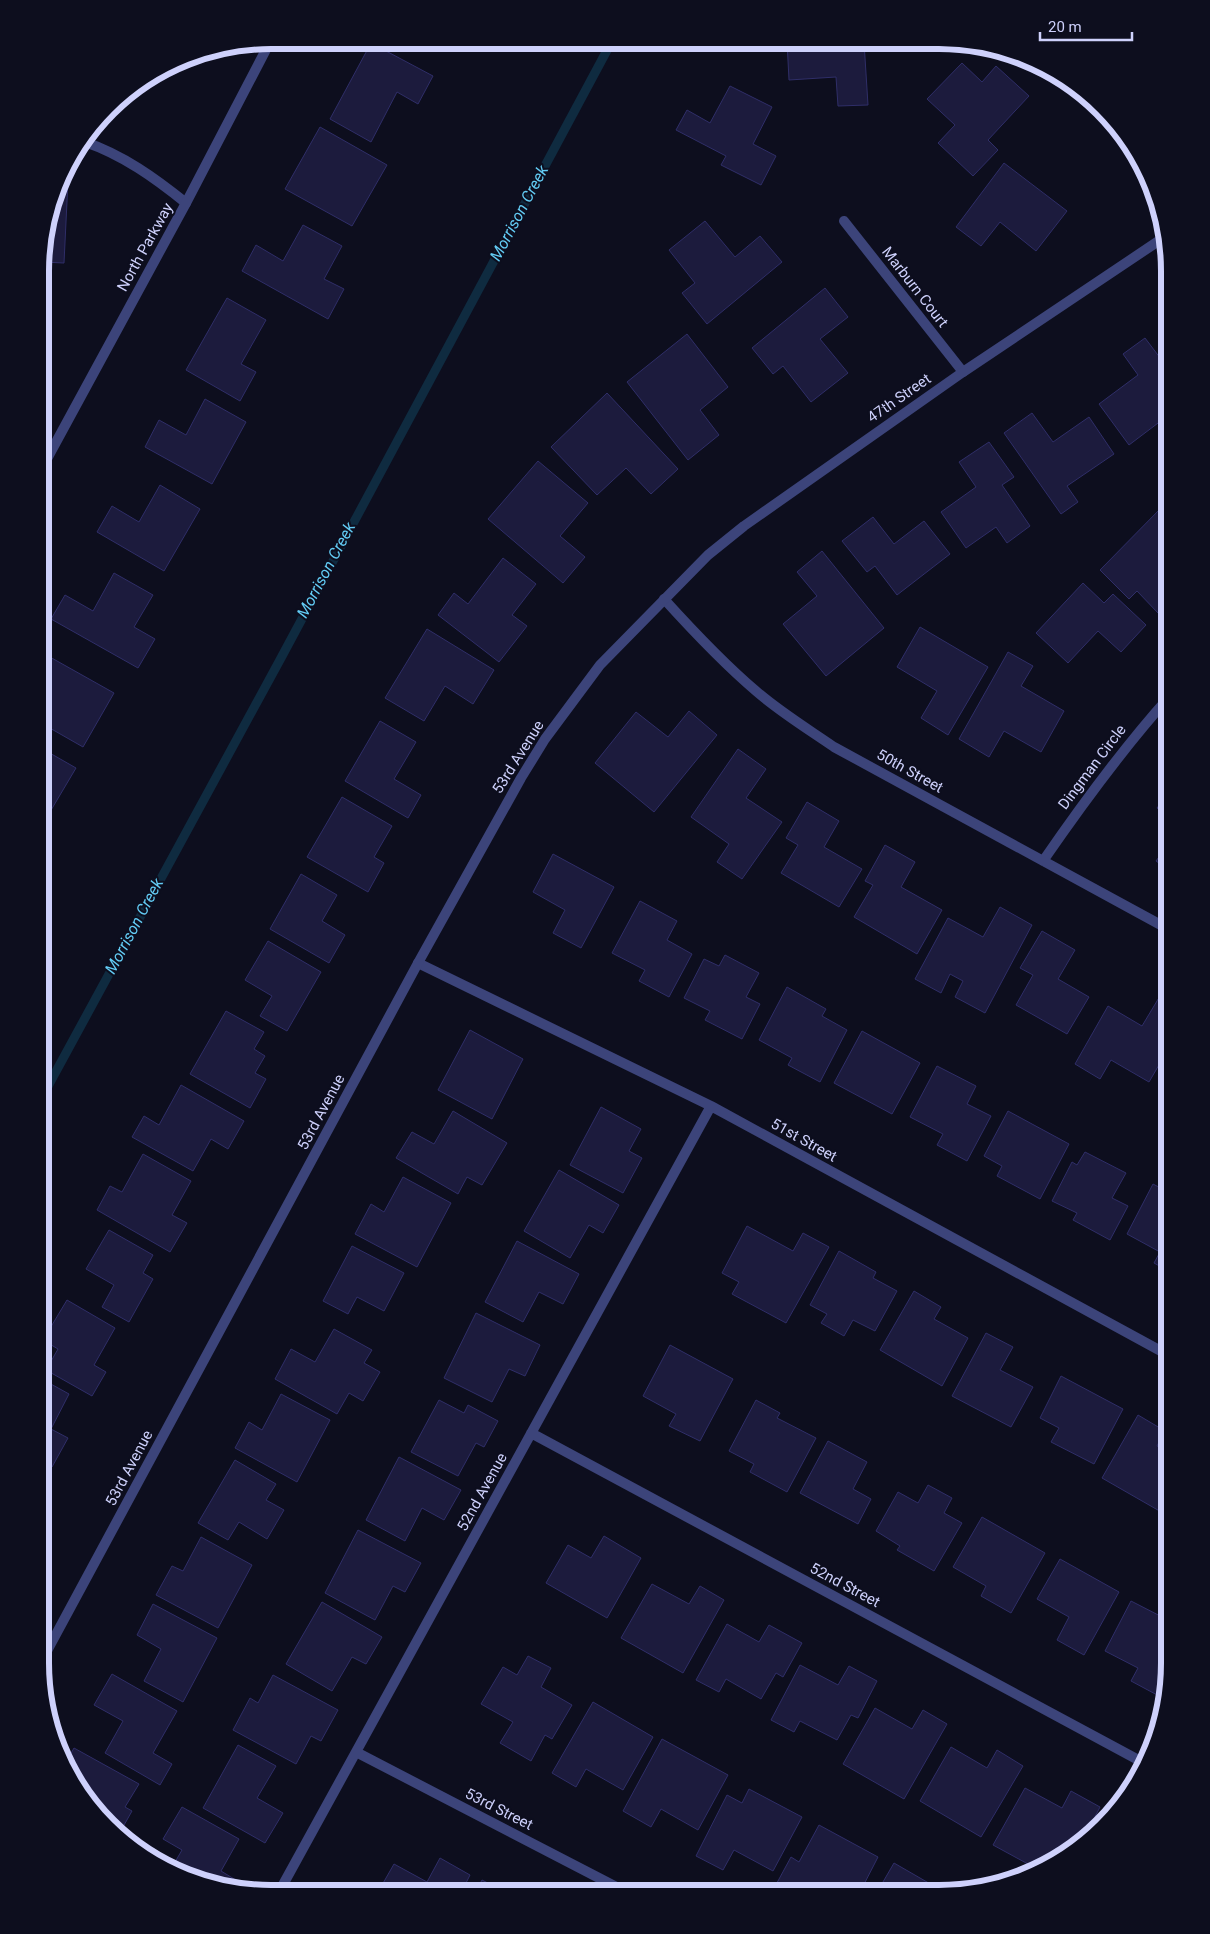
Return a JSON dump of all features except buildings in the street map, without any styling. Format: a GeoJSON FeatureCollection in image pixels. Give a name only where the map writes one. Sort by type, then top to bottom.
{"type":"FeatureCollection","features":[{"type":"Feature","properties":{"kind":"street","name":"North Parkway"},"geometry":{"type":"LineString","coordinates":[[49,455],[186,203],[266,49]]}},
{"type":"Feature","properties":{"kind":"street"},"geometry":{"type":"LineString","coordinates":[[89,144],[128,161],[158,180],[186,203]]}},
{"type":"Feature","properties":{"kind":"street","name":"Marburn Court"},"geometry":{"type":"LineString","coordinates":[[844,221],[963,372]]}},
{"type":"Feature","properties":{"kind":"street","name":"47th Street"},"geometry":{"type":"LineString","coordinates":[[664,599],[708,555],[744,526],[963,372],[1159,241]]}},
{"type":"Feature","properties":{"kind":"street","name":"50th Street"},"geometry":{"type":"LineString","coordinates":[[664,599],[709,647],[756,692],[799,724],[834,746],[1161,925]]}},
{"type":"Feature","properties":{"kind":"street","name":"53rd Avenue"},"geometry":{"type":"LineString","coordinates":[[49,1647],[418,964],[521,778],[545,738],[600,665],[664,599]]}},
{"type":"Feature","properties":{"kind":"street","name":"Dingman Circle"},"geometry":{"type":"LineString","coordinates":[[1043,861],[1101,778],[1161,706]]}},
{"type":"Feature","properties":{"kind":"street","name":"51st Street"},"geometry":{"type":"LineString","coordinates":[[418,964],[711,1106],[1161,1351]]}},
{"type":"Feature","properties":{"kind":"street","name":"52nd Avenue"},"geometry":{"type":"LineString","coordinates":[[283,1885],[711,1106]]}},
{"type":"Feature","properties":{"kind":"street","name":"52nd Street"},"geometry":{"type":"LineString","coordinates":[[531,1433],[1138,1760]]}},
{"type":"Feature","properties":{"kind":"street","name":"53rd Street"},"geometry":{"type":"LineString","coordinates":[[356,1752],[613,1885]]}},
{"type":"Feature","properties":{"kind":"waterway","name":"Morrison Creek"},"geometry":{"type":"LineString","coordinates":[[49,1084],[281,658],[608,49]]}}]}
